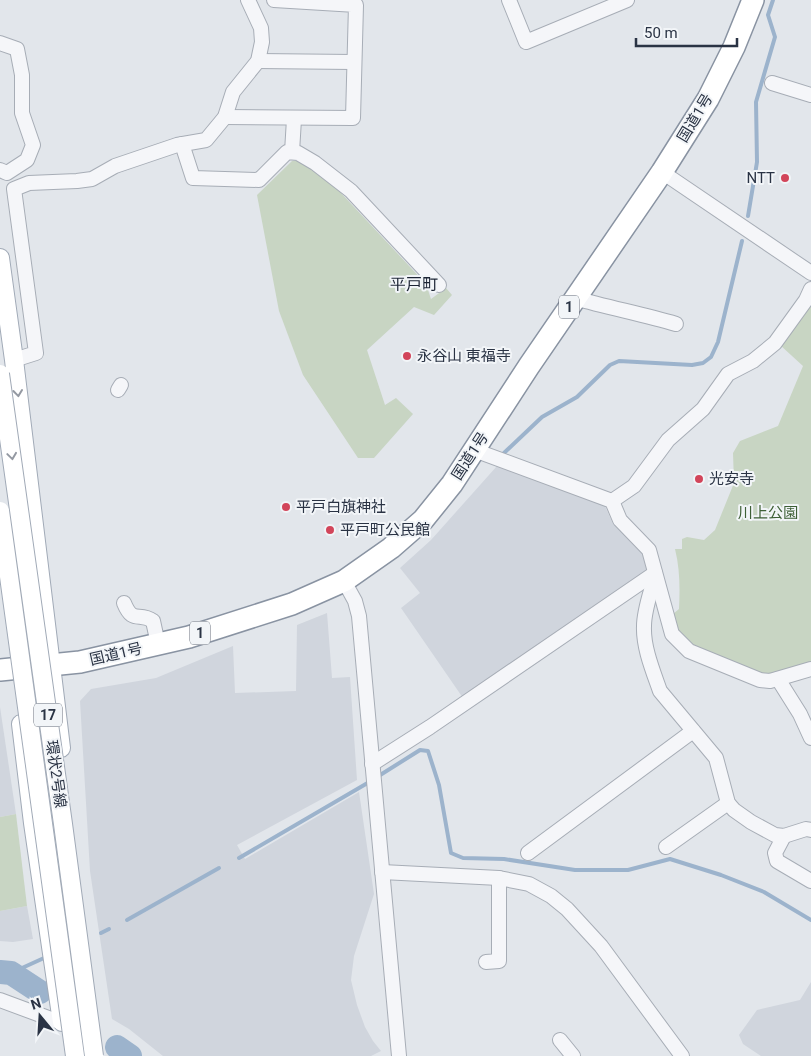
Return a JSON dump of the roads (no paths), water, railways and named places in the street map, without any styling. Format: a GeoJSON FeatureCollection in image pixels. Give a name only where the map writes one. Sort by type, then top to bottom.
{"type":"FeatureCollection","features":[{"type":"Feature","properties":{"kind":"highway","name":"国道1号"},"geometry":{"type":"LineString","coordinates":[[7,669],[96,659],[189,637],[292,604],[344,581],[391,548],[423,520],[452,484],[575,298],[662,172],[708,99],[734,47],[753,0]]}},
{"type":"Feature","properties":{"kind":"main road"},"geometry":{"type":"LineString","coordinates":[[0,258],[85,942],[101,1056]]}},
{"type":"Feature","properties":{"kind":"main road","name":"環状2号線"},"geometry":{"type":"LineString","coordinates":[[0,374],[94,1056]]}},
{"type":"Feature","properties":{"kind":"main road","name":"環状2号線"},"geometry":{"type":"LineString","coordinates":[[0,511],[75,1056]]}},
{"type":"Feature","properties":{"kind":"main road"},"geometry":{"type":"LineString","coordinates":[[0,554],[11,626],[7,669],[33,823],[67,1056]]}},
{"type":"Feature","properties":{"kind":"street"},"geometry":{"type":"LineString","coordinates":[[14,360],[36,353],[14,190],[29,183],[92,179],[115,166],[182,144],[206,140],[225,117],[233,92],[258,61],[262,42],[260,28],[248,0]]}},
{"type":"Feature","properties":{"kind":"street"},"geometry":{"type":"LineString","coordinates":[[225,117],[353,118],[356,5],[274,0]]}},
{"type":"Feature","properties":{"kind":"street"},"geometry":{"type":"LineString","coordinates":[[509,0],[526,42],[627,0]]}},
{"type":"Feature","properties":{"kind":"street"},"geometry":{"type":"LineString","coordinates":[[0,43],[16,49],[22,75],[22,113],[33,145],[27,160],[7,173],[0,170]]}},
{"type":"Feature","properties":{"kind":"street"},"geometry":{"type":"LineString","coordinates":[[258,61],[353,62]]}},
{"type":"Feature","properties":{"kind":"street"},"geometry":{"type":"LineString","coordinates":[[772,83],[811,95]]}},
{"type":"Feature","properties":{"kind":"street"},"geometry":{"type":"LineString","coordinates":[[292,152],[294,118]]}},
{"type":"Feature","properties":{"kind":"street"},"geometry":{"type":"LineString","coordinates":[[182,144],[193,178],[258,180],[287,152],[298,153],[316,163],[352,191],[440,285]]}},
{"type":"Feature","properties":{"kind":"street"},"geometry":{"type":"LineString","coordinates":[[662,172],[811,273]]}},
{"type":"Feature","properties":{"kind":"street"},"geometry":{"type":"LineString","coordinates":[[612,501],[634,486],[668,440],[703,409],[728,374],[752,361],[775,342],[806,300],[811,289]]}},
{"type":"Feature","properties":{"kind":"street"},"geometry":{"type":"LineString","coordinates":[[575,298],[676,324]]}},
{"type":"Feature","properties":{"kind":"street"},"geometry":{"type":"LineString","coordinates":[[474,450],[612,501],[620,520],[649,550],[672,634],[690,651],[760,680],[770,681],[811,669]]}},
{"type":"Feature","properties":{"kind":"street"},"geometry":{"type":"LineString","coordinates":[[655,573],[643,624],[645,639],[660,690],[716,758],[728,803],[734,810],[751,822],[775,834],[784,836],[806,829],[811,830]]}},
{"type":"Feature","properties":{"kind":"street"},"geometry":{"type":"LineString","coordinates":[[372,764],[430,727],[655,573]]}},
{"type":"Feature","properties":{"kind":"street"},"geometry":{"type":"LineString","coordinates":[[344,581],[355,601],[359,616],[399,1056]]}},
{"type":"Feature","properties":{"kind":"street"},"geometry":{"type":"LineString","coordinates":[[124,603],[128,613],[135,617],[149,618],[153,621],[158,644]]}},
{"type":"Feature","properties":{"kind":"street"},"geometry":{"type":"LineString","coordinates":[[778,679],[800,714],[811,738]]}},
{"type":"Feature","properties":{"kind":"street"},"geometry":{"type":"LineString","coordinates":[[528,853],[693,731]]}},
{"type":"Feature","properties":{"kind":"street"},"geometry":{"type":"LineString","coordinates":[[666,847],[728,803]]}},
{"type":"Feature","properties":{"kind":"street"},"geometry":{"type":"LineString","coordinates":[[784,836],[775,853],[777,861],[811,881]]}},
{"type":"Feature","properties":{"kind":"street"},"geometry":{"type":"LineString","coordinates":[[382,872],[499,878],[529,884],[551,896],[567,909],[617,966],[682,1056]]}},
{"type":"Feature","properties":{"kind":"street"},"geometry":{"type":"LineString","coordinates":[[486,962],[499,961],[499,878]]}},
{"type":"Feature","properties":{"kind":"street"},"geometry":{"type":"LineString","coordinates":[[0,1000],[62,1023]]}},
{"type":"Feature","properties":{"kind":"street"},"geometry":{"type":"LineString","coordinates":[[560,1040],[573,1056]]}},
{"type":"Feature","properties":{"kind":"waterway"},"geometry":{"type":"LineString","coordinates":[[748,216],[757,162],[756,102],[775,37],[768,15],[773,0]]}},
{"type":"Feature","properties":{"kind":"waterway"},"geometry":{"type":"LineString","coordinates":[[504,453],[542,417],[577,397],[610,365],[619,361],[692,365],[703,363],[711,357],[718,342],[742,241]]}},
{"type":"Feature","properties":{"kind":"waterway"},"geometry":{"type":"LineString","coordinates":[[377,777],[420,750],[428,751],[439,785],[451,853],[463,858],[504,859],[575,870],[628,870],[670,859],[721,875],[764,892],[811,920]]}},
{"type":"Feature","properties":{"kind":"waterway"},"geometry":{"type":"LineString","coordinates":[[239,858],[371,781]]}},
{"type":"Feature","properties":{"kind":"waterway"},"geometry":{"type":"LineString","coordinates":[[127,920],[219,868]]}},
{"type":"Feature","properties":{"kind":"waterway"},"geometry":{"type":"LineString","coordinates":[[101,933],[109,929]]}},
{"type":"Feature","properties":{"kind":"waterway"},"geometry":{"type":"LineString","coordinates":[[11,973],[44,958]]}},
{"type":"Feature","properties":{"kind":"waterway"},"geometry":{"type":"LineString","coordinates":[[0,972],[11,973],[40,992]]}},
{"type":"Feature","properties":{"kind":"waterway"},"geometry":{"type":"LineString","coordinates":[[117,1047],[130,1056]]}},
{"type":"Feature","properties":{"kind":"place","name":"NTT"},"geometry":{"type":"Point","coordinates":[785,178]}},
{"type":"Feature","properties":{"kind":"place","name":"永谷山 東福寺"},"geometry":{"type":"Point","coordinates":[407,356]}},
{"type":"Feature","properties":{"kind":"place","name":"光安寺"},"geometry":{"type":"Point","coordinates":[699,479]}},
{"type":"Feature","properties":{"kind":"place","name":"平戸白旗神社"},"geometry":{"type":"Point","coordinates":[286,507]}},
{"type":"Feature","properties":{"kind":"place","name":"平戸町公民館"},"geometry":{"type":"Point","coordinates":[330,530]}},
{"type":"Feature","properties":{"kind":"district","name":"平戸町"},"geometry":{"type":"Point","coordinates":[414,284]}},
{"type":"Feature","properties":{"kind":"park label","name":"川上公園"},"geometry":{"type":"Point","coordinates":[768,513]}}]}
